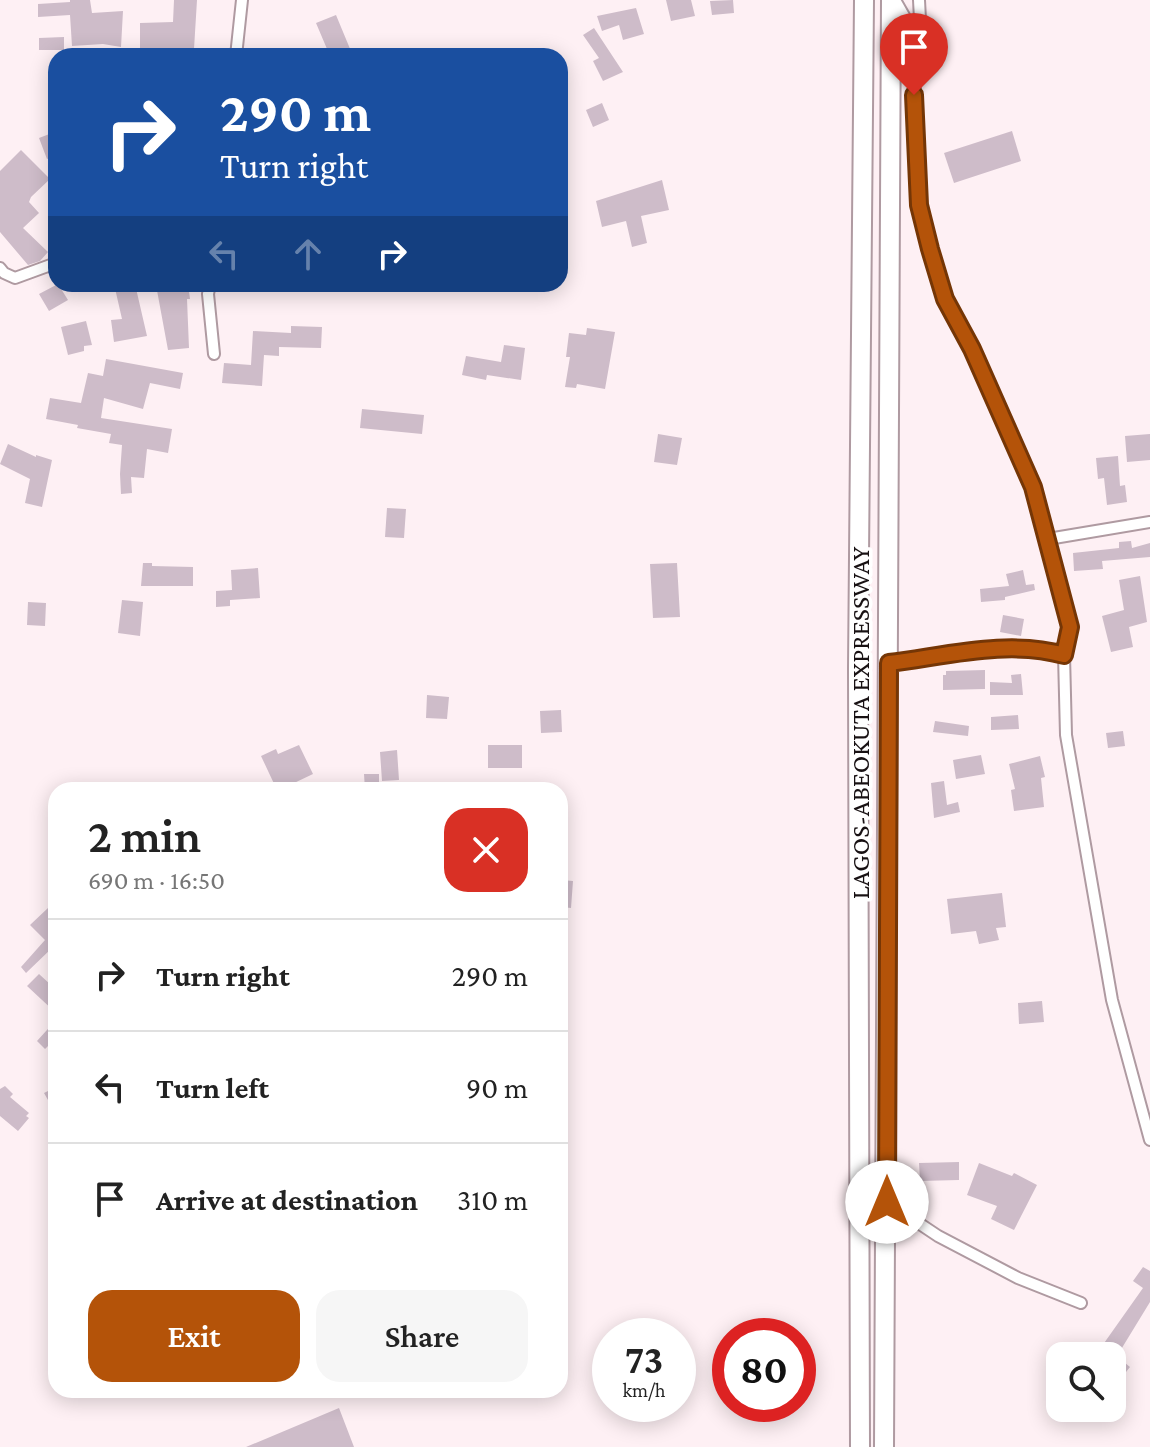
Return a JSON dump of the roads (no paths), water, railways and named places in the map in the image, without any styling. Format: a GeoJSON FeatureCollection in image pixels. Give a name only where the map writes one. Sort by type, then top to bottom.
{"type":"FeatureCollection","features":[{"type":"Feature","properties":{"kind":"highway","name":"LAGOS-ABEOKUTA EXPRESSWAY"},"geometry":{"type":"LineString","coordinates":[[860,1447],[858,669],[864,0]]}},
{"type":"Feature","properties":{"kind":"highway","name":"LAGOS-ABEOKUTA EXPRESSWAY"},"geometry":{"type":"LineString","coordinates":[[884,1447],[893,0]]}},
{"type":"Feature","properties":{"kind":"street"},"geometry":{"type":"LineString","coordinates":[[237,48],[242,0]]}},
{"type":"Feature","properties":{"kind":"street"},"geometry":{"type":"LineString","coordinates":[[893,0],[920,45]]}},
{"type":"Feature","properties":{"kind":"street"},"geometry":{"type":"LineString","coordinates":[[919,0],[920,45],[916,82],[919,205],[945,299],[978,362],[1033,487],[1070,627],[1064,655],[1066,735],[1112,1000],[1150,1140]]}},
{"type":"Feature","properties":{"kind":"street"},"geometry":{"type":"LineString","coordinates":[[891,50],[916,82]]}},
{"type":"Feature","properties":{"kind":"street"},"geometry":{"type":"LineString","coordinates":[[0,268],[15,278],[48,266]]}},
{"type":"Feature","properties":{"kind":"street"},"geometry":{"type":"LineString","coordinates":[[208,292],[214,354]]}},
{"type":"Feature","properties":{"kind":"street"},"geometry":{"type":"LineString","coordinates":[[1048,539],[1150,522]]}},
{"type":"Feature","properties":{"kind":"street"},"geometry":{"type":"LineString","coordinates":[[889,663],[1013,647],[1042,649],[1064,655]]}},
{"type":"Feature","properties":{"kind":"street"},"geometry":{"type":"LineString","coordinates":[[887,1202],[938,1236],[1018,1278],[1081,1303]]}}]}
